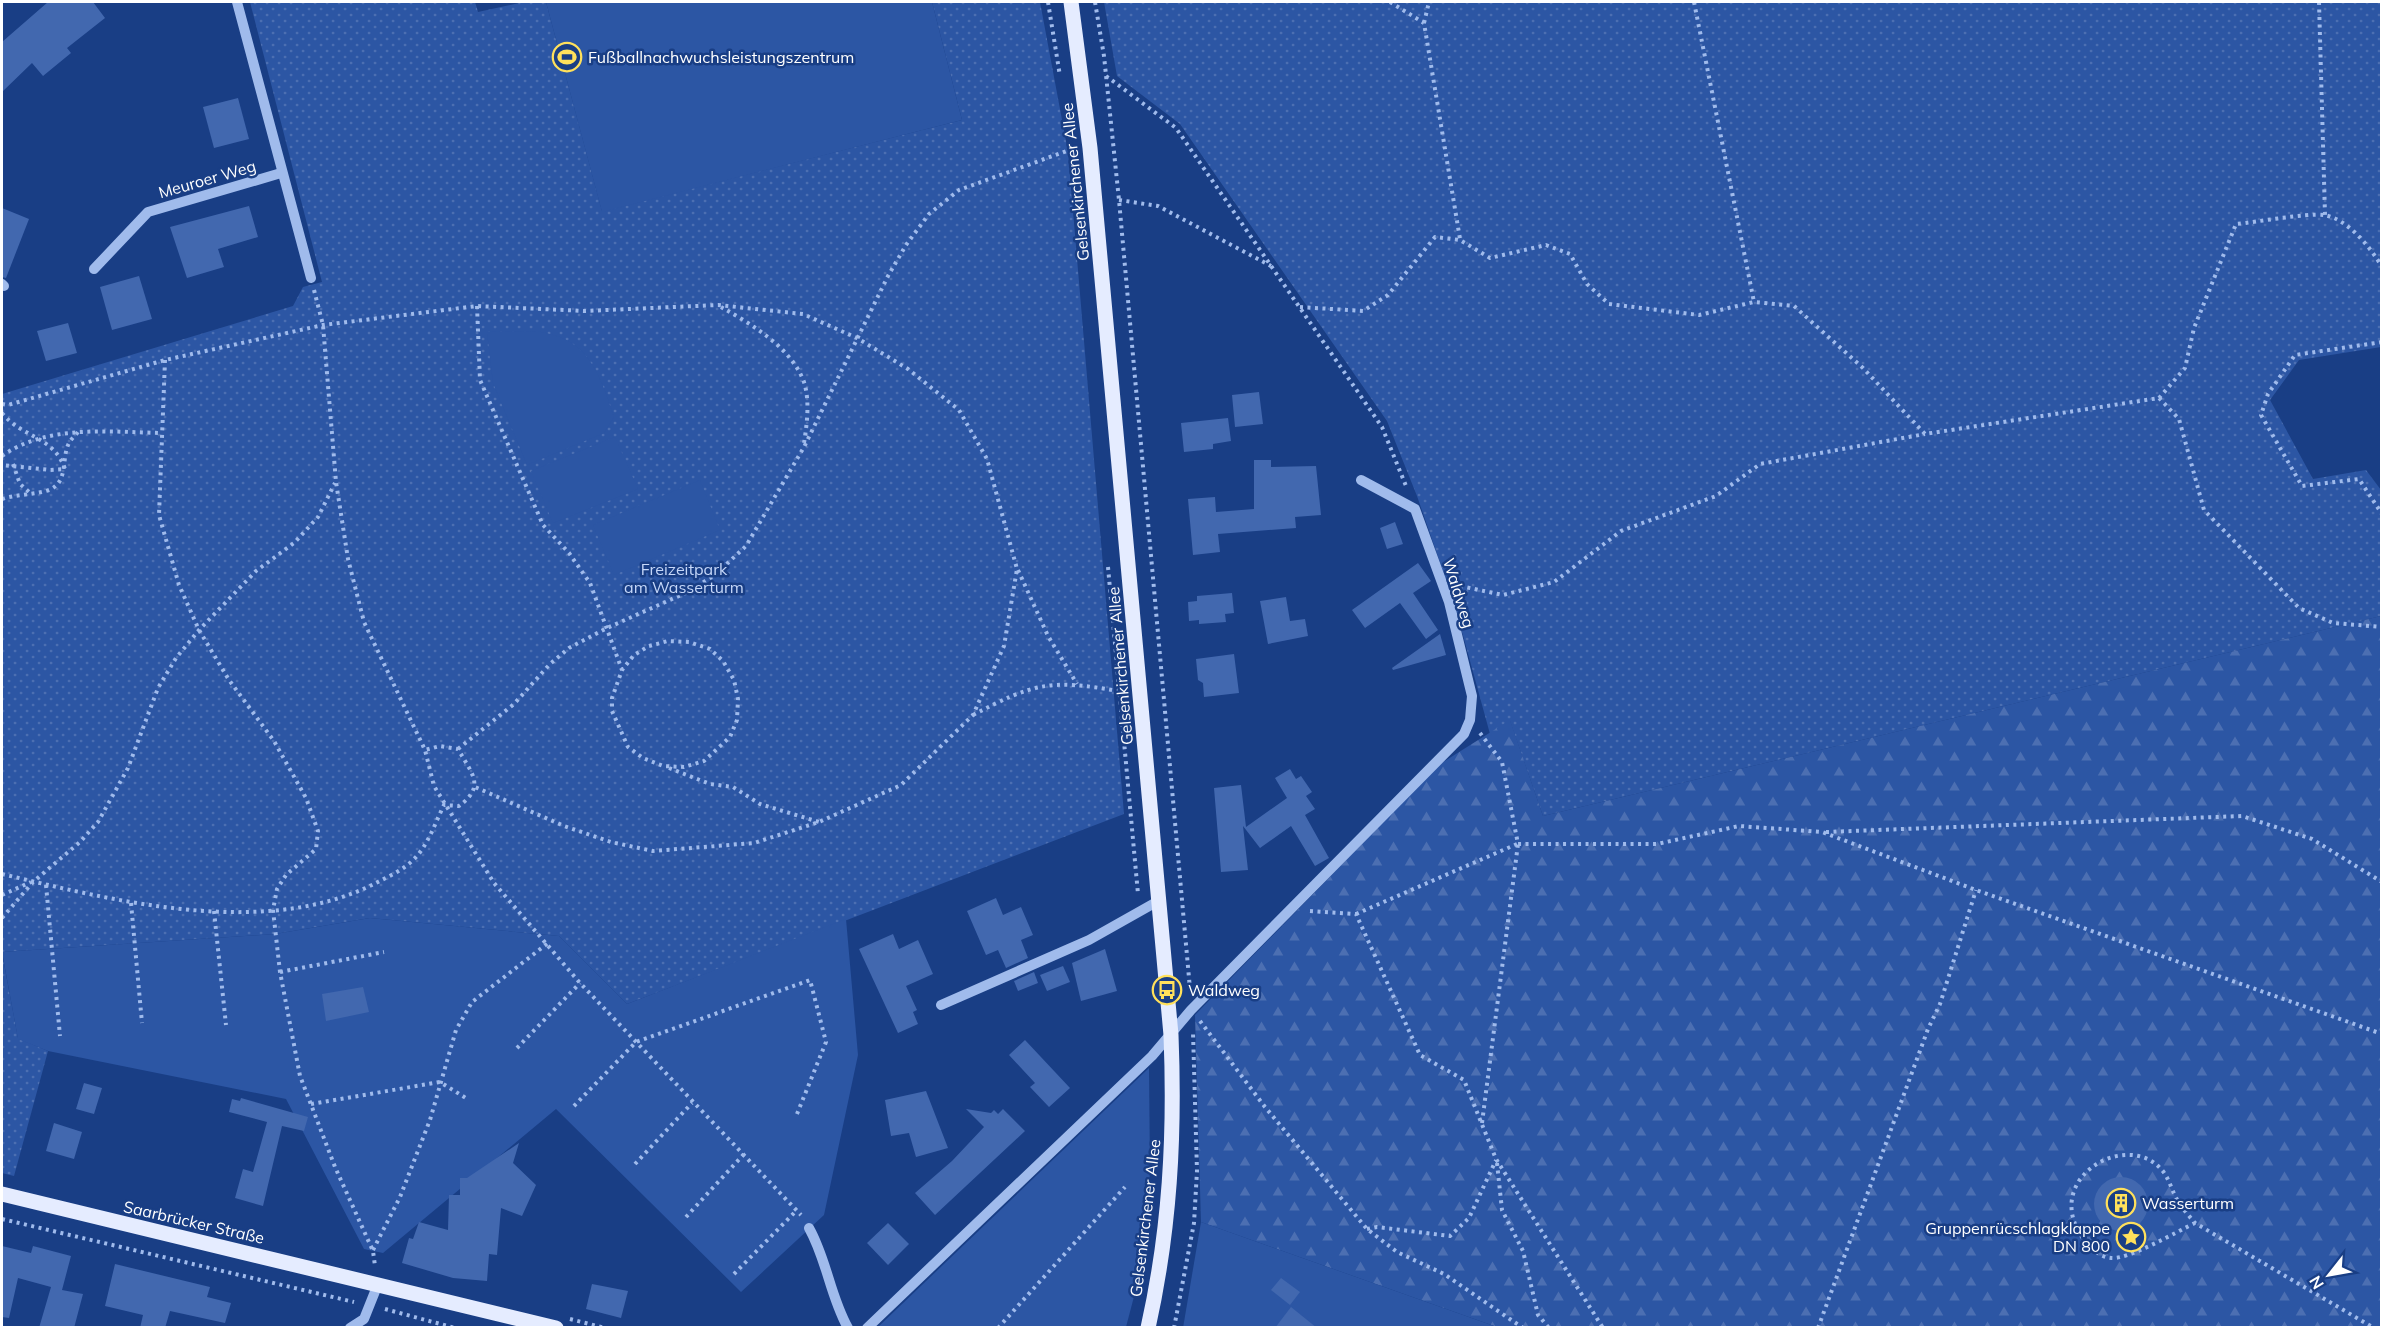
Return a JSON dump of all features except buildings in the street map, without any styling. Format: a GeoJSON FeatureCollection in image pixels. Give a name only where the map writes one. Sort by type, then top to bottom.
{"type":"FeatureCollection","features":[{"type":"Feature","properties":{"kind":"main road","name":"Gelsenkirchener Allee"},"geometry":{"type":"LineString","coordinates":[[1071,2],[1090,148],[1171,1035],[1172,1164],[1160,1275],[1148,1328]]}},
{"type":"Feature","properties":{"kind":"main road","name":"Saarbrücker Straße"},"geometry":{"type":"LineString","coordinates":[[2,1194],[377,1277],[556,1328]]}},
{"type":"Feature","properties":{"kind":"street","name":"Meuroer Weg"},"geometry":{"type":"LineString","coordinates":[[237,2],[311,278]]}},
{"type":"Feature","properties":{"kind":"street","name":"Meuroer Weg"},"geometry":{"type":"LineString","coordinates":[[94,269],[148,212],[281,173]]}},
{"type":"Feature","properties":{"kind":"street"},"geometry":{"type":"LineString","coordinates":[[1361,480],[1415,509]]}},
{"type":"Feature","properties":{"kind":"street","name":"Waldweg"},"geometry":{"type":"LineString","coordinates":[[1415,509],[1442,583],[1472,696],[1470,720]]}},
{"type":"Feature","properties":{"kind":"street"},"geometry":{"type":"LineString","coordinates":[[867,1328],[1171,1035],[1191,1010],[1289,909],[1464,734],[1470,720]]}},
{"type":"Feature","properties":{"kind":"street"},"geometry":{"type":"LineString","coordinates":[[941,1005],[1089,940],[1160,900]]}},
{"type":"Feature","properties":{"kind":"street"},"geometry":{"type":"LineString","coordinates":[[809,1228],[821,1250],[837,1308],[848,1328]]}},
{"type":"Feature","properties":{"kind":"street"},"geometry":{"type":"LineString","coordinates":[[350,1328],[364,1319],[371,1306],[377,1277]]}},
{"type":"Feature","properties":{"kind":"path"},"geometry":{"type":"LineString","coordinates":[[1048,2],[1061,80]]}},
{"type":"Feature","properties":{"kind":"path"},"geometry":{"type":"LineString","coordinates":[[1390,2],[1424,22]]}},
{"type":"Feature","properties":{"kind":"path"},"geometry":{"type":"LineString","coordinates":[[1430,2],[1424,22],[1460,240]]}},
{"type":"Feature","properties":{"kind":"path"},"geometry":{"type":"LineString","coordinates":[[1694,2],[1754,302]]}},
{"type":"Feature","properties":{"kind":"path"},"geometry":{"type":"LineString","coordinates":[[2319,2],[2325,215]]}},
{"type":"Feature","properties":{"kind":"path"},"geometry":{"type":"LineString","coordinates":[[1106,75],[1176,128],[1382,427],[1415,509]]}},
{"type":"Feature","properties":{"kind":"path"},"geometry":{"type":"LineString","coordinates":[[1071,137],[1074,160]]}},
{"type":"Feature","properties":{"kind":"path"},"geometry":{"type":"LineString","coordinates":[[424,750],[440,746],[458,749],[514,704],[550,664],[569,648],[607,628],[690,591],[731,560],[746,546],[804,447],[857,338],[906,245],[929,214],[944,200],[992,176],[1073,149]]}},
{"type":"Feature","properties":{"kind":"path"},"geometry":{"type":"LineString","coordinates":[[1119,200],[1158,206],[1272,266]]}},
{"type":"Feature","properties":{"kind":"path"},"geometry":{"type":"LineString","coordinates":[[1442,583],[1503,595],[1554,582],[1621,531],[1716,495],[1760,464],[1924,434],[2159,398],[2186,368],[2194,328],[2236,224],[2325,215],[2343,223],[2373,251],[2382,267]]}},
{"type":"Feature","properties":{"kind":"path"},"geometry":{"type":"LineString","coordinates":[[1300,307],[1363,311],[1388,295],[1435,237],[1460,240],[1490,258],[1546,245],[1570,254],[1587,284],[1609,304],[1699,315],[1754,302],[1794,306],[1863,368],[1924,434]]}},
{"type":"Feature","properties":{"kind":"path"},"geometry":{"type":"LineString","coordinates":[[311,278],[323,325],[336,482],[348,559],[364,622],[424,750],[434,786],[494,883],[548,943],[580,983],[692,1103],[797,1210],[809,1228]]}},
{"type":"Feature","properties":{"kind":"path"},"geometry":{"type":"LineString","coordinates":[[718,305],[752,324],[792,364],[804,382],[807,403],[804,447]]}},
{"type":"Feature","properties":{"kind":"path"},"geometry":{"type":"LineString","coordinates":[[2,404],[8,405],[165,360],[323,325],[477,306],[585,311],[718,305],[803,314],[857,338],[908,369],[959,410],[987,459],[1017,569],[1048,636],[1077,684]]}},
{"type":"Feature","properties":{"kind":"path"},"geometry":{"type":"LineString","coordinates":[[477,306],[480,380],[543,525],[569,553],[590,583],[622,670]]}},
{"type":"Feature","properties":{"kind":"path"},"geometry":{"type":"LineString","coordinates":[[2382,342],[2295,355],[2268,394],[2261,415],[2302,486],[2358,479],[2382,514]]}},
{"type":"Feature","properties":{"kind":"path"},"geometry":{"type":"LineString","coordinates":[[165,360],[159,515],[179,585],[199,630],[229,680],[274,741],[306,798],[318,831],[316,849],[286,875],[277,889],[273,910],[280,972],[300,1076],[334,1167],[373,1251],[377,1277]]}},
{"type":"Feature","properties":{"kind":"path"},"geometry":{"type":"LineString","coordinates":[[2159,398],[2179,418],[2204,510],[2291,600],[2299,608],[2333,623],[2382,627]]}},
{"type":"Feature","properties":{"kind":"path"},"geometry":{"type":"LineString","coordinates":[[8,405],[2,412],[8,420],[60,453],[65,469]]}},
{"type":"Feature","properties":{"kind":"path"},"geometry":{"type":"LineString","coordinates":[[2,456],[37,439],[78,432],[162,433]]}},
{"type":"Feature","properties":{"kind":"path"},"geometry":{"type":"LineString","coordinates":[[2,499],[51,489],[58,483],[65,469],[68,445],[78,432]]}},
{"type":"Feature","properties":{"kind":"path"},"geometry":{"type":"LineString","coordinates":[[2,465],[13,464],[50,470],[65,469]]}},
{"type":"Feature","properties":{"kind":"path"},"geometry":{"type":"LineString","coordinates":[[13,464],[20,484],[30,492]]}},
{"type":"Feature","properties":{"kind":"path"},"geometry":{"type":"LineString","coordinates":[[2,918],[33,882],[80,842],[98,822],[128,768],[158,688],[176,658],[199,630],[256,571],[294,543],[318,517],[336,482]]}},
{"type":"Feature","properties":{"kind":"path"},"geometry":{"type":"LineString","coordinates":[[1107,561],[1139,910]]}},
{"type":"Feature","properties":{"kind":"path"},"geometry":{"type":"LineString","coordinates":[[973,715],[1004,646],[1017,569]]}},
{"type":"Feature","properties":{"kind":"path"},"geometry":{"type":"LineString","coordinates":[[665,766],[684,767],[704,761],[730,737],[737,720],[738,699],[734,681],[723,661],[710,649],[689,642],[668,641],[649,646],[634,655],[622,670],[612,698],[612,711],[617,728],[628,747],[643,758],[710,784],[733,787],[760,804],[819,822]]}},
{"type":"Feature","properties":{"kind":"path"},"geometry":{"type":"LineString","coordinates":[[475,787],[573,829],[611,842],[653,851],[754,843],[819,822],[901,785],[973,715],[1014,693],[1035,686],[1077,684],[1118,691]]}},
{"type":"Feature","properties":{"kind":"path"},"geometry":{"type":"LineString","coordinates":[[1470,720],[1502,762],[1518,844],[1482,1124]]}},
{"type":"Feature","properties":{"kind":"path"},"geometry":{"type":"LineString","coordinates":[[444,805],[459,806],[473,796],[475,787],[470,770],[458,749]]}},
{"type":"Feature","properties":{"kind":"path"},"geometry":{"type":"LineString","coordinates":[[2,874],[131,903],[214,910],[273,910],[321,903],[356,893],[397,873],[414,860],[429,837],[444,805]]}},
{"type":"Feature","properties":{"kind":"path"},"geometry":{"type":"LineString","coordinates":[[1289,909],[1356,914],[1518,844],[1657,844],[1739,826],[1822,832],[2242,816],[2312,839],[2382,882]]}},
{"type":"Feature","properties":{"kind":"path"},"geometry":{"type":"LineString","coordinates":[[1822,832],[1976,890],[2382,1034]]}},
{"type":"Feature","properties":{"kind":"path"},"geometry":{"type":"LineString","coordinates":[[2,895],[33,882]]}},
{"type":"Feature","properties":{"kind":"path"},"geometry":{"type":"LineString","coordinates":[[46,885],[60,1036]]}},
{"type":"Feature","properties":{"kind":"path"},"geometry":{"type":"LineString","coordinates":[[1818,1328],[1928,1029],[1940,1004],[1976,890]]}},
{"type":"Feature","properties":{"kind":"path"},"geometry":{"type":"LineString","coordinates":[[131,903],[142,1023]]}},
{"type":"Feature","properties":{"kind":"path"},"geometry":{"type":"LineString","coordinates":[[214,910],[226,1025]]}},
{"type":"Feature","properties":{"kind":"path"},"geometry":{"type":"LineString","coordinates":[[1356,914],[1420,1055],[1464,1080],[1496,1159],[1603,1328]]}},
{"type":"Feature","properties":{"kind":"path"},"geometry":{"type":"LineString","coordinates":[[373,1251],[400,1197],[430,1120],[456,1030],[472,1002],[548,943]]}},
{"type":"Feature","properties":{"kind":"path"},"geometry":{"type":"LineString","coordinates":[[280,972],[384,952]]}},
{"type":"Feature","properties":{"kind":"path"},"geometry":{"type":"LineString","coordinates":[[574,1106],[636,1042],[810,980],[826,1042],[797,1114]]}},
{"type":"Feature","properties":{"kind":"path"},"geometry":{"type":"LineString","coordinates":[[518,1048],[580,983]]}},
{"type":"Feature","properties":{"kind":"path"},"geometry":{"type":"LineString","coordinates":[[1191,1010],[1265,1107],[1367,1229],[1397,1252],[1444,1274],[1523,1328]]}},
{"type":"Feature","properties":{"kind":"path"},"geometry":{"type":"LineString","coordinates":[[310,1104],[440,1082],[469,1100]]}},
{"type":"Feature","properties":{"kind":"path"},"geometry":{"type":"LineString","coordinates":[[635,1164],[692,1103]]}},
{"type":"Feature","properties":{"kind":"path"},"geometry":{"type":"LineString","coordinates":[[686,1217],[744,1154]]}},
{"type":"Feature","properties":{"kind":"path"},"geometry":{"type":"LineString","coordinates":[[2195,1223],[2131,1253],[2110,1258],[2091,1249],[2076,1227],[2070,1199],[2079,1178],[2092,1166],[2120,1155],[2142,1157],[2161,1169],[2179,1203],[2195,1223],[2374,1328]]}},
{"type":"Feature","properties":{"kind":"path"},"geometry":{"type":"LineString","coordinates":[[1367,1229],[1377,1227],[1450,1236],[1469,1218],[1496,1159]]}},
{"type":"Feature","properties":{"kind":"path"},"geometry":{"type":"LineString","coordinates":[[1496,1159],[1503,1209],[1523,1251],[1538,1316],[1548,1328]]}},
{"type":"Feature","properties":{"kind":"path"},"geometry":{"type":"LineString","coordinates":[[998,1328],[1125,1187]]}},
{"type":"Feature","properties":{"kind":"path"},"geometry":{"type":"LineString","coordinates":[[734,1274],[797,1210]]}},
{"type":"Feature","properties":{"kind":"path"},"geometry":{"type":"LineString","coordinates":[[2,1219],[455,1328]]}},
{"type":"Feature","properties":{"kind":"green space","name":"Freizeitpark am Wasserturm"},"geometry":{"type":"Polygon","coordinates":[[[250,2],[475,2],[478,12],[524,2],[546,2],[602,211],[962,120],[932,2],[1040,2],[1068,152],[1124,814],[627,1004],[559,936],[370,918],[275,934],[2,952],[2,394],[293,306],[303,287],[322,282],[250,2]]]}},
{"type":"Feature","properties":{"kind":"green space"},"geometry":{"type":"Polygon","coordinates":[[[546,2],[932,2],[962,120],[602,212],[546,2]]]}},
{"type":"Feature","properties":{"kind":"green space"},"geometry":{"type":"Polygon","coordinates":[[[1104,2],[2381,2],[2381,347],[2299,360],[2270,400],[2313,479],[2366,470],[2381,490],[2381,616],[1543,816],[1510,721],[1490,734],[1455,606],[1417,496],[1387,421],[1180,124],[1117,76],[1104,2]]]}},
{"type":"Feature","properties":{"kind":"green space"},"geometry":{"type":"Polygon","coordinates":[[[538,331],[565,339],[581,351],[599,377],[614,417],[604,433],[527,465],[493,383],[487,332],[538,331]]]}},
{"type":"Feature","properties":{"kind":"green space"},"geometry":{"type":"Polygon","coordinates":[[[615,437],[638,489],[553,523],[531,471],[615,437]]]}},
{"type":"Feature","properties":{"kind":"green space"},"geometry":{"type":"Polygon","coordinates":[[[700,480],[720,530],[614,575],[593,525],[700,480]]]}},
{"type":"Feature","properties":{"kind":"green space"},"geometry":{"type":"Polygon","coordinates":[[[2381,616],[2381,1327],[1497,1327],[1201,1222],[1195,1015],[1440,764],[1510,720],[1543,816],[2381,616]]]}},
{"type":"Feature","properties":{"kind":"green space"},"geometry":{"type":"Polygon","coordinates":[[[370,918],[559,936],[627,1004],[846,919],[858,1055],[824,1215],[741,1292],[556,1109],[383,1253],[364,1249],[286,1099],[48,1051],[18,1039],[2,952],[275,934],[370,918]]]}},
{"type":"Feature","properties":{"kind":"green space"},"geometry":{"type":"Polygon","coordinates":[[[2,953],[18,1038],[48,1051],[14,1176],[2,1173],[2,953]]]}},
{"type":"Feature","properties":{"kind":"green space"},"geometry":{"type":"Polygon","coordinates":[[[1149,1068],[1150,1172],[1141,1270],[1126,1327],[878,1327],[1149,1068]]]}},
{"type":"Feature","properties":{"kind":"green space"},"geometry":{"type":"Polygon","coordinates":[[[1201,1222],[1497,1327],[1183,1328],[1201,1222]]]}},
{"type":"Feature","properties":{"kind":"place","name":"Fußballnachwuchsleistungszentrum"},"geometry":{"type":"Point","coordinates":[567,57]}},
{"type":"Feature","properties":{"kind":"place","name":"Waldweg"},"geometry":{"type":"Point","coordinates":[1167,990]}},
{"type":"Feature","properties":{"kind":"place","name":"Wasserturm"},"geometry":{"type":"Point","coordinates":[2121,1203]}},
{"type":"Feature","properties":{"kind":"place","name":"Gruppenrücschlagklappe DN 800"},"geometry":{"type":"Point","coordinates":[2131,1237]}}]}
